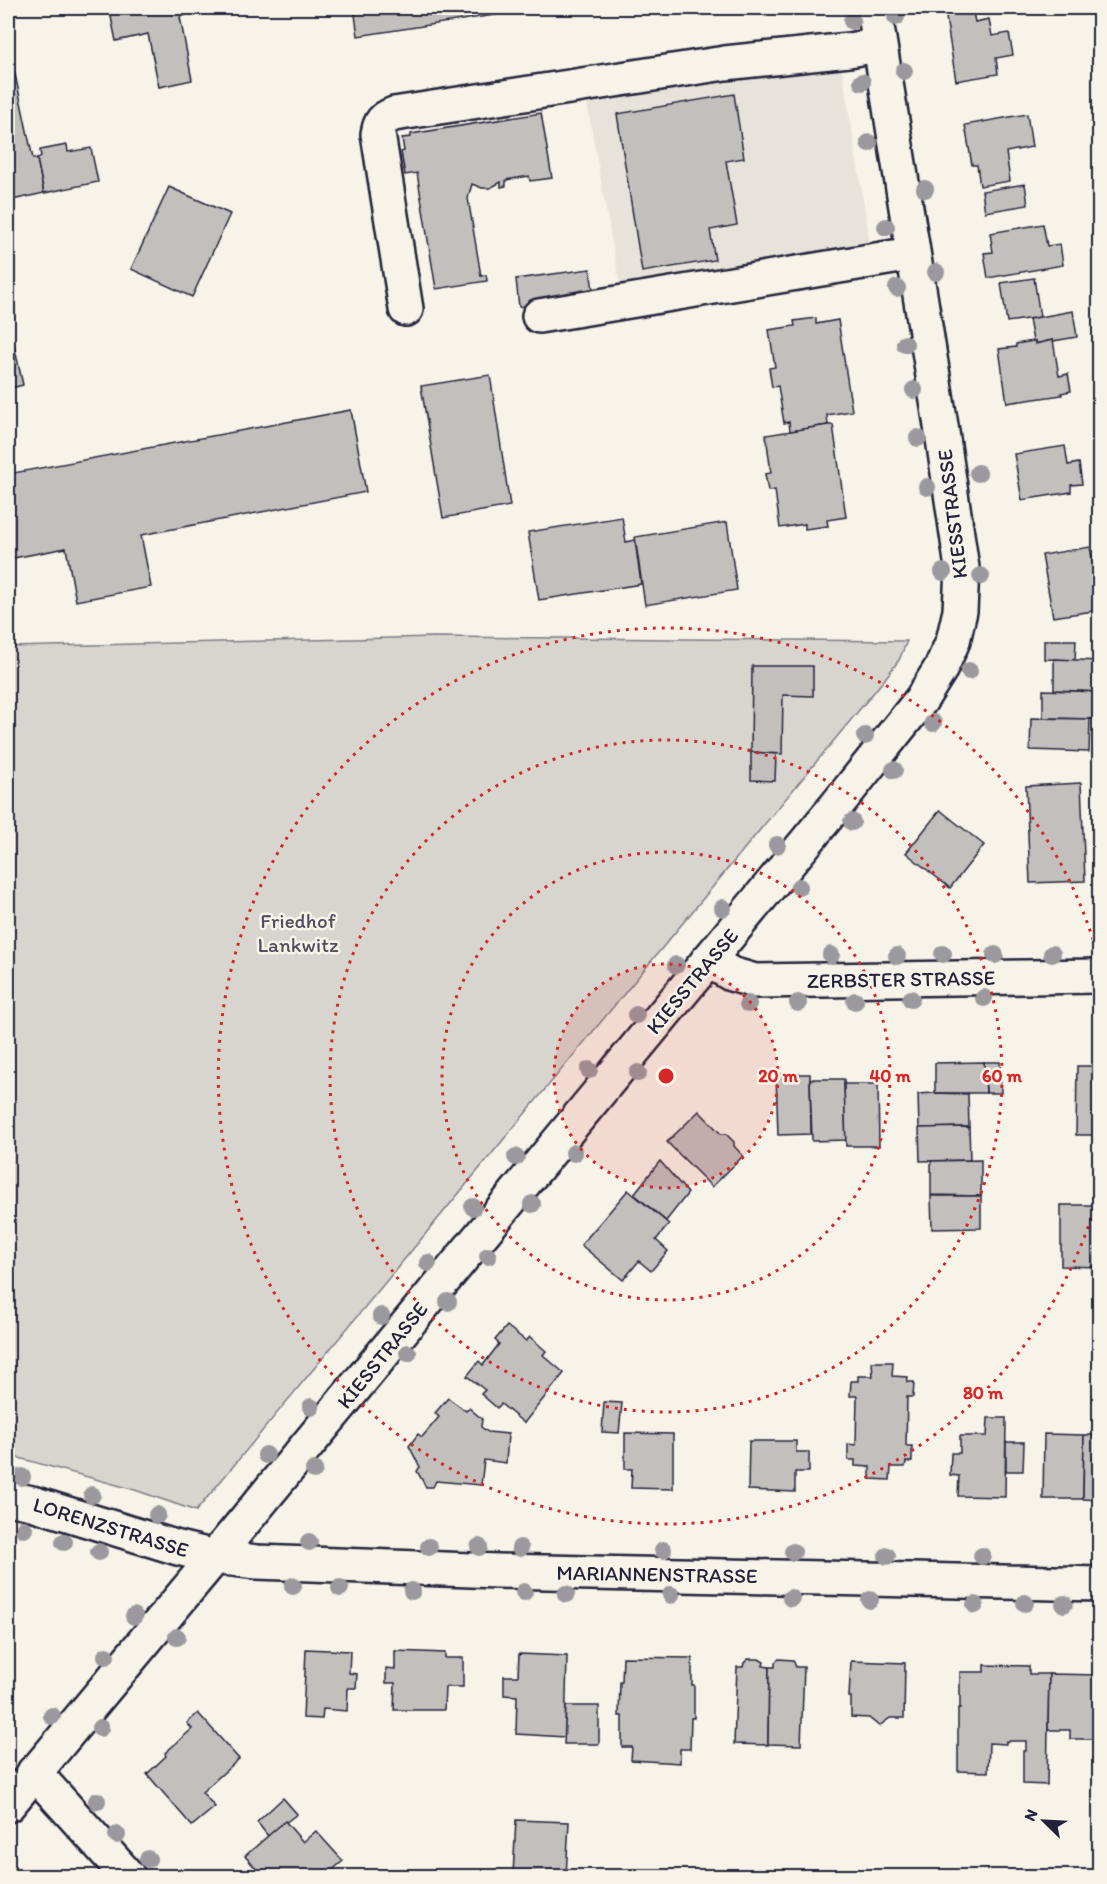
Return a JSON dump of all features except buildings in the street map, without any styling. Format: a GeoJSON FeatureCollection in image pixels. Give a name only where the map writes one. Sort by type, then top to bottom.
{"type":"FeatureCollection","features":[{"type":"Feature","properties":{"kind":"street","name":"KIESSTRASSE"},"geometry":{"type":"LineString","coordinates":[[8,1805],[708,960],[921,700],[941,668],[953,641],[960,610],[962,568],[874,8]]}},
{"type":"Feature","properties":{"kind":"street"},"geometry":{"type":"LineString","coordinates":[[406,309],[378,134],[380,124],[385,117],[725,63],[879,45]]}},
{"type":"Feature","properties":{"kind":"street"},"geometry":{"type":"LineString","coordinates":[[539,316],[912,254]]}},
{"type":"Feature","properties":{"kind":"street","name":"ZERBSTER STRASSE"},"geometry":{"type":"LineString","coordinates":[[708,960],[731,974],[755,981],[1100,976]]}},
{"type":"Feature","properties":{"kind":"street","name":"LORENZSTRASSE"},"geometry":{"type":"LineString","coordinates":[[8,1498],[33,1503],[178,1548],[215,1557]]}},
{"type":"Feature","properties":{"kind":"street","name":"MARIANNENSTRASSE"},"geometry":{"type":"LineString","coordinates":[[215,1557],[257,1562],[498,1572],[1100,1584]]}},
{"type":"Feature","properties":{"kind":"street"},"geometry":{"type":"LineString","coordinates":[[34,1772],[128,1876]]}},
{"type":"Feature","properties":{"kind":"shaded area"},"geometry":{"type":"Polygon","coordinates":[[[836,32],[871,249],[621,292],[581,71],[836,32]]]}},
{"type":"Feature","properties":{"kind":"green space","name":"Friedhof Lankwitz"},"geometry":{"type":"Polygon","coordinates":[[[434,637],[907,641],[899,660],[884,680],[196,1511],[135,1490],[8,1455],[8,647],[434,637]]]}}]}
